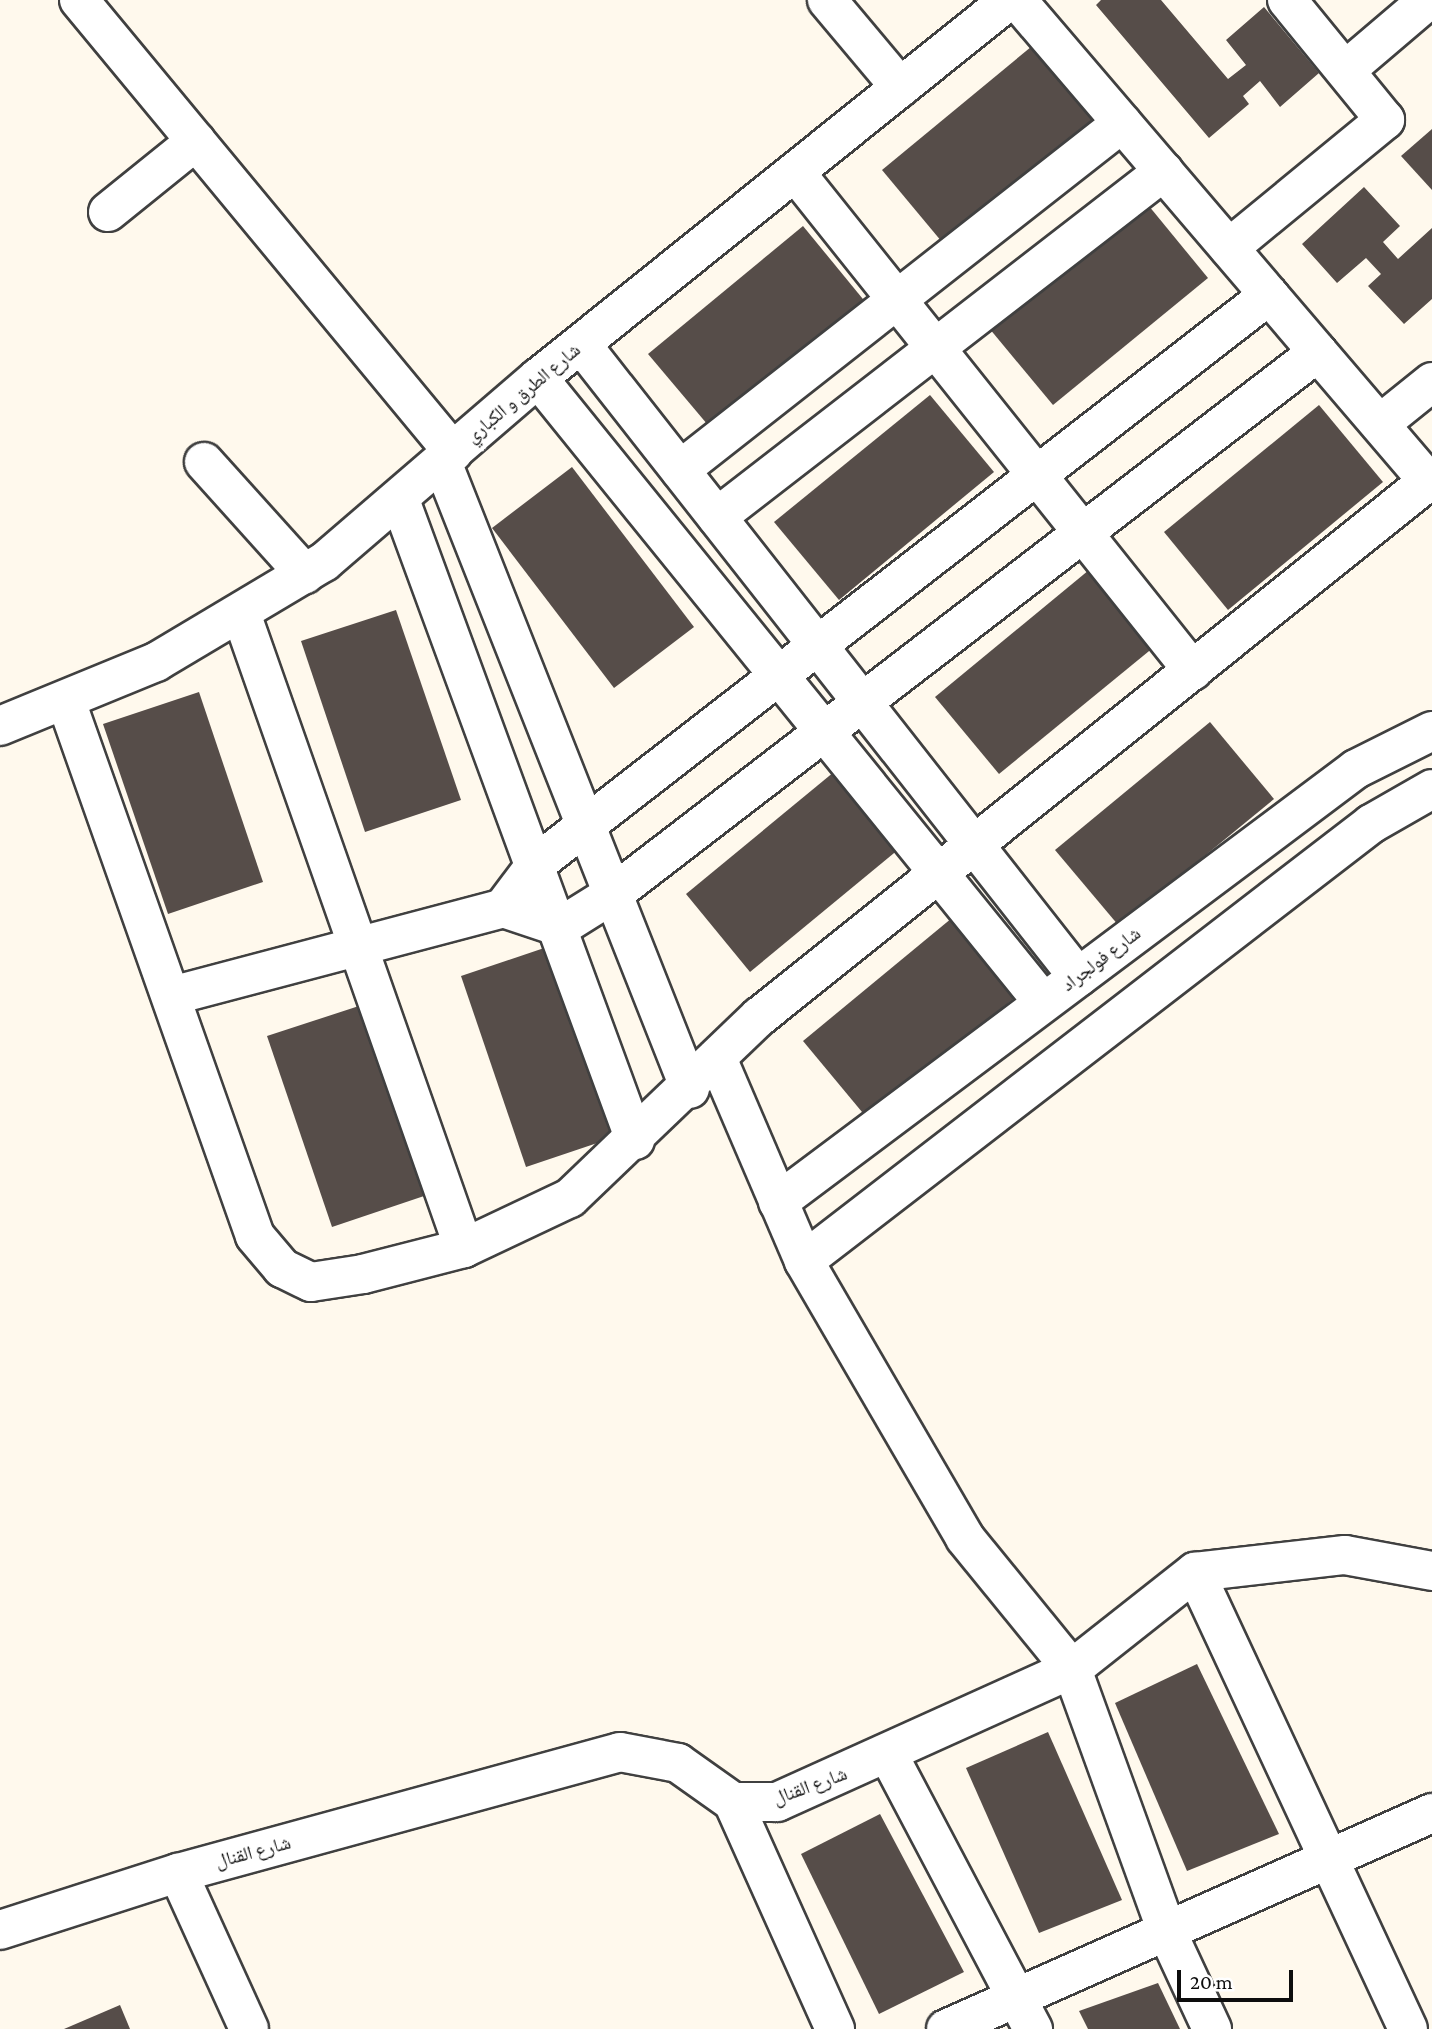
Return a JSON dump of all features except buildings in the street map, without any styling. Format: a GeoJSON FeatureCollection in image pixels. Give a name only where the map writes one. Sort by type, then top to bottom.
{"type":"FeatureCollection","features":[{"type":"Feature","properties":{"kind":"street"},"geometry":{"type":"LineString","coordinates":[[79,0],[196,141],[447,457],[612,894],[690,1089]]}},
{"type":"Feature","properties":{"kind":"street"},"geometry":{"type":"LineString","coordinates":[[827,0],[900,87]]}},
{"type":"Feature","properties":{"kind":"street","name":"شارع الطرق و الكباري"},"geometry":{"type":"LineString","coordinates":[[0,726],[66,701],[242,616],[305,575],[400,500],[538,379],[1009,0]]}},
{"type":"Feature","properties":{"kind":"street"},"geometry":{"type":"LineString","coordinates":[[66,701],[255,1236],[282,1269],[311,1282],[464,1248],[569,1198],[690,1089],[717,1058],[939,874],[1430,479],[1380,425],[1017,0]]}},
{"type":"Feature","properties":{"kind":"street"},"geometry":{"type":"LineString","coordinates":[[1228,248],[1384,123],[1384,111],[1287,0]]}},
{"type":"Feature","properties":{"kind":"street"},"geometry":{"type":"LineString","coordinates":[[1348,69],[1427,10]]}},
{"type":"Feature","properties":{"kind":"street"},"geometry":{"type":"LineString","coordinates":[[680,470],[1122,123]]}},
{"type":"Feature","properties":{"kind":"street"},"geometry":{"type":"LineString","coordinates":[[108,212],[196,141]]}},
{"type":"Feature","properties":{"kind":"street"},"geometry":{"type":"LineString","coordinates":[[717,517],[1164,171]]}},
{"type":"Feature","properties":{"kind":"street"},"geometry":{"type":"LineString","coordinates":[[795,172],[1193,671]]}},
{"type":"Feature","properties":{"kind":"street"},"geometry":{"type":"LineString","coordinates":[[503,908],[536,864],[587,828],[1269,295]]}},
{"type":"Feature","properties":{"kind":"street"},"geometry":{"type":"LineString","coordinates":[[581,344],[1078,977]]}},
{"type":"Feature","properties":{"kind":"street"},"geometry":{"type":"LineString","coordinates":[[560,927],[612,894],[1318,352]]}},
{"type":"Feature","properties":{"kind":"street"},"geometry":{"type":"LineString","coordinates":[[538,379],[1043,1002]]}},
{"type":"Feature","properties":{"kind":"street"},"geometry":{"type":"LineString","coordinates":[[1380,425],[1432,382]]}},
{"type":"Feature","properties":{"kind":"street"},"geometry":{"type":"LineString","coordinates":[[204,462],[305,575]]}},
{"type":"Feature","properties":{"kind":"street"},"geometry":{"type":"LineString","coordinates":[[400,500],[560,927],[635,1140]]}},
{"type":"Feature","properties":{"kind":"street"},"geometry":{"type":"LineString","coordinates":[[242,616],[464,1248]]}},
{"type":"Feature","properties":{"kind":"street","name":"شارع فولجراد"},"geometry":{"type":"LineString","coordinates":[[778,1202],[1356,769],[1432,731]]}},
{"type":"Feature","properties":{"kind":"street"},"geometry":{"type":"LineString","coordinates":[[804,1261],[1371,824],[1432,789]]}},
{"type":"Feature","properties":{"kind":"street"},"geometry":{"type":"LineString","coordinates":[[171,996],[356,944],[503,908],[560,927]]}},
{"type":"Feature","properties":{"kind":"street"},"geometry":{"type":"LineString","coordinates":[[717,1058],[804,1261],[981,1563],[1072,1669],[1167,1931],[1212,2029]]}},
{"type":"Feature","properties":{"kind":"street"},"geometry":{"type":"LineString","coordinates":[[1408,2029],[1195,1572],[1345,1555],[1432,1571]]}},
{"type":"Feature","properties":{"kind":"street","name":"شارع القنال"},"geometry":{"type":"LineString","coordinates":[[0,1930],[178,1873],[620,1752],[678,1763],[733,1802],[777,1802],[889,1756],[1072,1669],[1195,1572]]}},
{"type":"Feature","properties":{"kind":"street"},"geometry":{"type":"LineString","coordinates":[[889,1756],[1026,2013]]}},
{"type":"Feature","properties":{"kind":"street"},"geometry":{"type":"LineString","coordinates":[[733,1802],[835,2029]]}},
{"type":"Feature","properties":{"kind":"street"},"geometry":{"type":"LineString","coordinates":[[946,2029],[1026,2013],[1167,1931],[1327,1857],[1432,1813]]}},
{"type":"Feature","properties":{"kind":"street"},"geometry":{"type":"LineString","coordinates":[[178,1873],[249,2029]]}}]}
